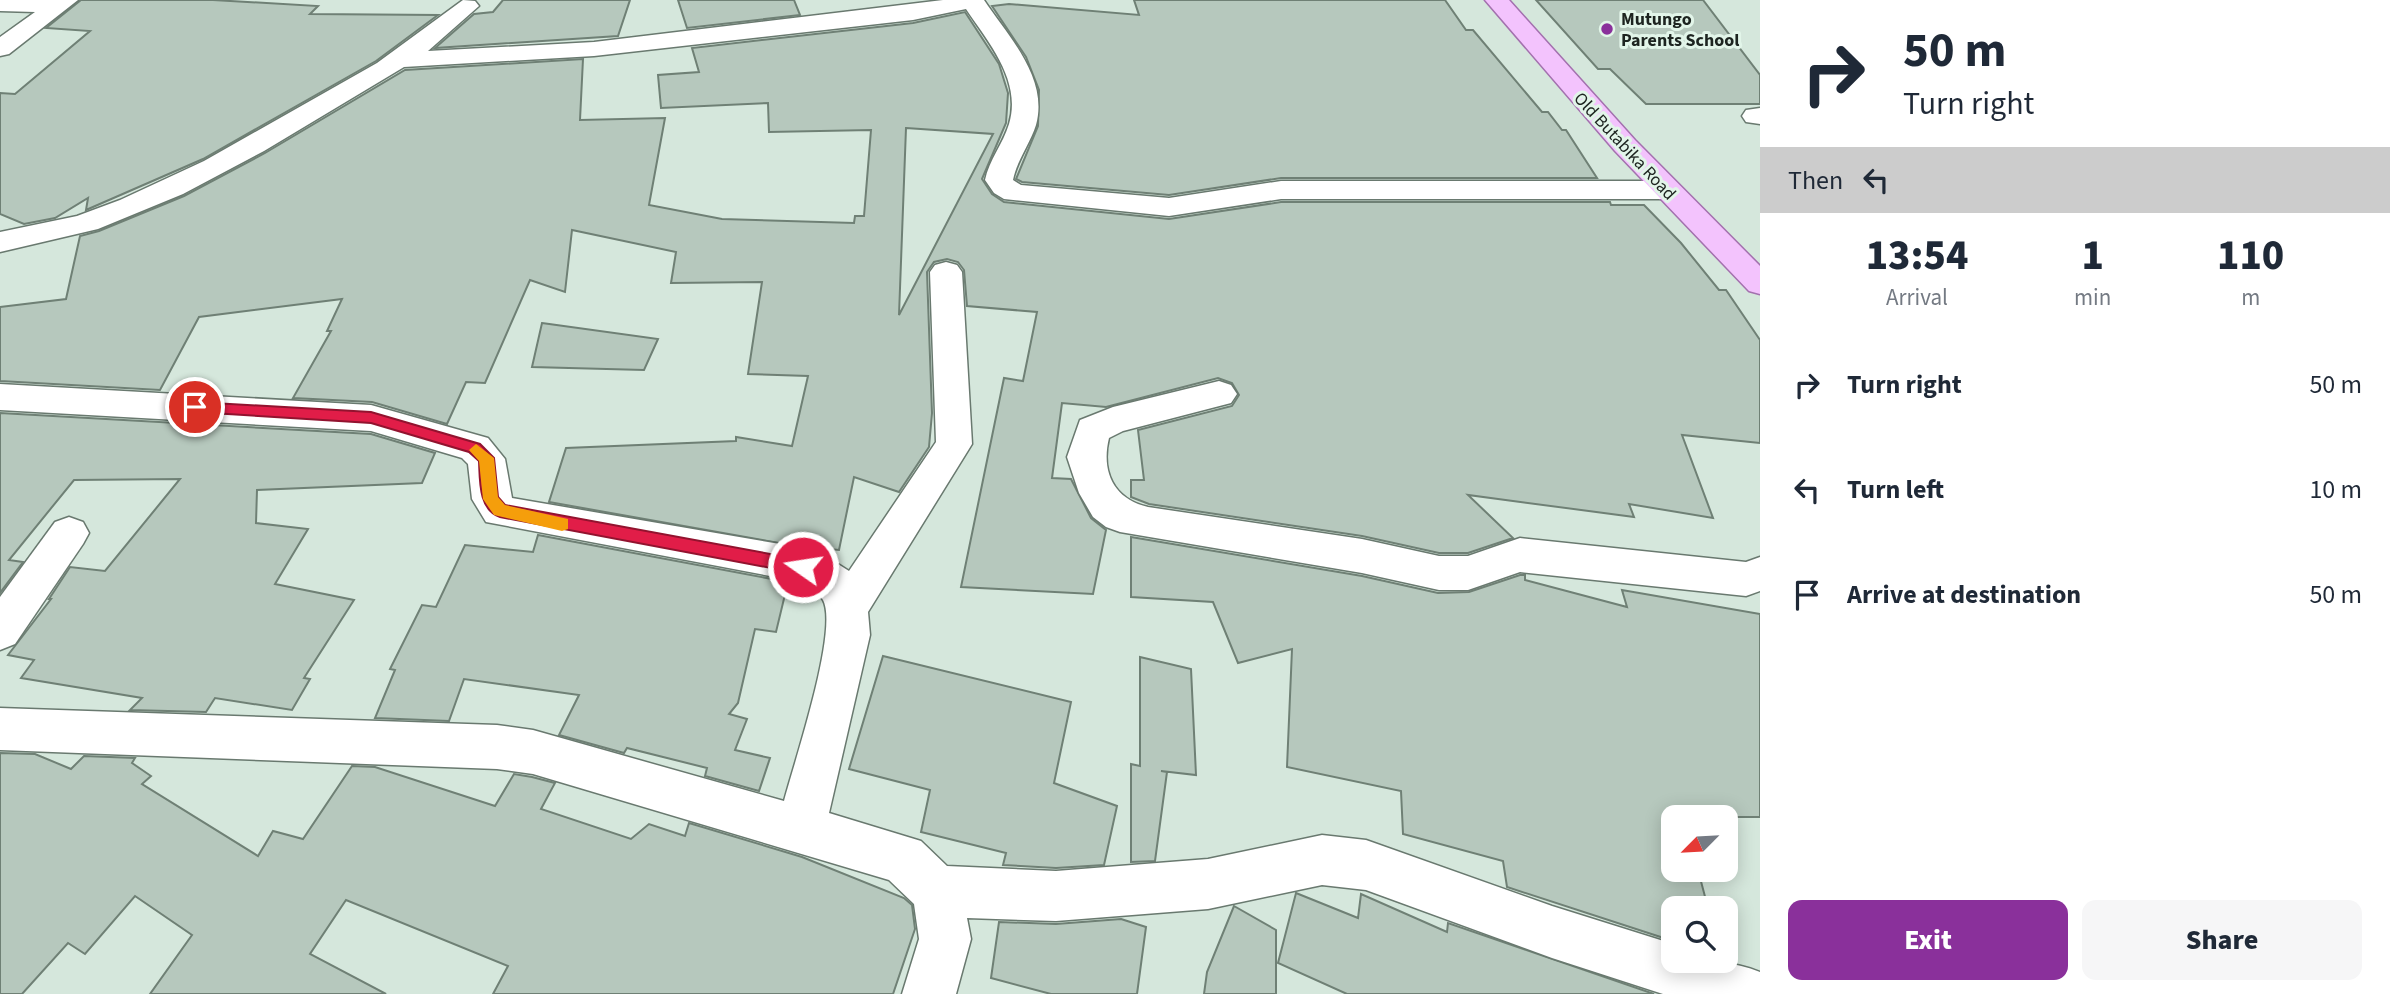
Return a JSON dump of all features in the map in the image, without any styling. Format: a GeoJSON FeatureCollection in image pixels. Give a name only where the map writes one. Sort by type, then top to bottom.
{"type":"FeatureCollection","features":[{"type":"Feature","properties":{"kind":"main road","name":"Old Butabika Road"},"geometry":{"type":"LineString","coordinates":[[1497,0],[1572,90],[1665,190],[1760,284]]}},
{"type":"Feature","properties":{"kind":"street"},"geometry":{"type":"LineString","coordinates":[[398,60],[594,50],[914,13],[972,1],[1002,42],[1020,80],[1025,102],[1024,123],[999,180],[1003,187],[1014,193],[1169,207],[1281,190],[1665,190]]}},
{"type":"Feature","properties":{"kind":"street"},"geometry":{"type":"LineString","coordinates":[[0,4],[62,3]]}},
{"type":"Feature","properties":{"kind":"street"},"geometry":{"type":"LineString","coordinates":[[0,49],[62,3]]}},
{"type":"Feature","properties":{"kind":"street"},"geometry":{"type":"LineString","coordinates":[[0,242],[59,229],[171,188],[245,151],[398,60],[444,29],[467,6]]}},
{"type":"Feature","properties":{"kind":"street"},"geometry":{"type":"LineString","coordinates":[[849,606],[954,444],[946,272]]}},
{"type":"Feature","properties":{"kind":"street"},"geometry":{"type":"LineString","coordinates":[[1219,394],[1113,420],[1093,430],[1086,457],[1098,494],[1107,506],[1120,516],[1148,523],[1362,556],[1439,573],[1468,573],[1520,555],[1746,579],[1760,574]]}},
{"type":"Feature","properties":{"kind":"street"},"geometry":{"type":"LineString","coordinates":[[0,397],[371,418],[475,448],[486,458],[491,499],[500,511],[515,516],[786,562],[821,572],[835,582],[849,606],[849,635],[801,830]]}},
{"type":"Feature","properties":{"kind":"street"},"geometry":{"type":"LineString","coordinates":[[3,621],[69,533]]}},
{"type":"Feature","properties":{"kind":"street"},"geometry":{"type":"LineString","coordinates":[[0,729],[498,747],[533,752],[903,859],[937,891],[944,939],[929,994]]}},
{"type":"Feature","properties":{"kind":"street"},"geometry":{"type":"LineString","coordinates":[[937,891],[1056,896],[1208,884],[1322,860],[1366,865],[1552,933],[1747,994]]}},
{"type":"Feature","properties":{"kind":"building"},"geometry":{"type":"Polygon","coordinates":[[[81,0],[213,0],[318,6],[310,14],[438,15],[376,61],[203,159],[86,210],[88,198],[55,218],[24,224],[0,214],[0,93],[15,94],[90,31],[46,28],[81,0]]]}},
{"type":"Feature","properties":{"kind":"building"},"geometry":{"type":"Polygon","coordinates":[[[503,0],[630,0],[618,36],[435,48],[474,14],[493,12],[503,0]]]}},
{"type":"Feature","properties":{"kind":"building"},"geometry":{"type":"Polygon","coordinates":[[[678,0],[794,0],[800,15],[687,28],[678,0]]]}},
{"type":"Feature","properties":{"kind":"building"},"geometry":{"type":"Polygon","coordinates":[[[1134,0],[1445,0],[1466,30],[1473,30],[1542,112],[1548,112],[1562,130],[1566,130],[1597,178],[1281,178],[1169,195],[1022,182],[1016,179],[1038,126],[1039,90],[1026,57],[992,6],[1009,4],[1139,15],[1134,0]]]}},
{"type":"Feature","properties":{"kind":"building"},"geometry":{"type":"Polygon","coordinates":[[[1536,0],[1703,0],[1760,75],[1760,104],[1646,104],[1610,69],[1598,69],[1536,0]]]}},
{"type":"Feature","properties":{"kind":"building"},"geometry":{"type":"Polygon","coordinates":[[[965,12],[999,64],[1008,93],[1006,123],[982,179],[992,194],[1004,202],[1169,219],[1281,202],[1610,202],[1611,205],[1644,205],[1681,243],[1719,290],[1726,290],[1760,340],[1760,443],[1682,435],[1713,518],[1629,504],[1634,517],[1468,495],[1513,538],[1468,553],[1439,553],[1362,536],[1149,504],[1131,497],[1131,480],[1144,480],[1138,430],[1232,406],[1239,395],[1232,383],[1218,378],[1106,407],[1062,403],[1052,478],[1071,479],[1091,518],[1106,530],[1093,594],[961,587],[1004,378],[1023,381],[1037,312],[967,306],[964,270],[958,262],[947,259],[934,262],[927,272],[932,413],[929,447],[899,492],[854,477],[839,550],[796,546],[549,502],[566,448],[736,441],[736,437],[792,446],[808,376],[748,374],[762,282],[671,283],[676,252],[572,230],[565,292],[530,280],[485,383],[466,382],[447,424],[372,402],[293,398],[331,331],[327,331],[342,299],[199,317],[160,390],[0,381],[0,307],[66,299],[80,236],[99,231],[184,196],[265,153],[405,70],[583,59],[580,120],[665,118],[649,205],[722,219],[854,223],[855,216],[864,216],[871,130],[769,132],[768,103],[661,108],[658,75],[699,72],[692,48],[913,23],[965,12]],[[906,128],[899,315],[993,134],[906,128]]]}},
{"type":"Feature","properties":{"kind":"building"},"geometry":{"type":"Polygon","coordinates":[[[542,323],[658,339],[644,370],[532,367],[542,323]]]}},
{"type":"Feature","properties":{"kind":"building"},"geometry":{"type":"Polygon","coordinates":[[[0,413],[371,434],[435,453],[422,483],[257,490],[256,523],[308,529],[275,584],[354,600],[304,678],[310,679],[292,710],[215,698],[206,712],[130,710],[142,698],[21,678],[34,660],[8,655],[51,599],[70,567],[105,571],[180,479],[74,480],[9,560],[23,562],[0,593],[0,413]]]}},
{"type":"Feature","properties":{"kind":"building"},"geometry":{"type":"Polygon","coordinates":[[[538,535],[788,582],[776,632],[755,629],[738,703],[729,714],[747,719],[735,750],[770,758],[759,791],[705,776],[707,768],[627,748],[624,753],[559,735],[579,695],[464,679],[449,721],[375,718],[395,670],[390,669],[422,605],[436,607],[465,545],[533,552],[538,535]]]}},
{"type":"Feature","properties":{"kind":"building"},"geometry":{"type":"Polygon","coordinates":[[[1131,537],[1362,576],[1438,593],[1469,592],[1525,575],[1525,580],[1627,607],[1622,590],[1760,614],[1760,817],[1738,817],[1738,805],[1661,805],[1661,882],[1701,882],[1705,896],[1661,896],[1661,937],[1507,887],[1503,861],[1403,834],[1401,791],[1287,767],[1292,649],[1238,663],[1213,602],[1131,597],[1131,537]]]}},
{"type":"Feature","properties":{"kind":"building"},"geometry":{"type":"Polygon","coordinates":[[[883,656],[1071,702],[1054,783],[1117,806],[1104,865],[1056,868],[1003,865],[1006,853],[921,832],[930,790],[849,769],[883,656]]]}},
{"type":"Feature","properties":{"kind":"building"},"geometry":{"type":"Polygon","coordinates":[[[1140,657],[1191,669],[1196,775],[1161,771],[1167,772],[1155,861],[1131,862],[1131,764],[1140,766],[1140,657]]]}},
{"type":"Feature","properties":{"kind":"building"},"geometry":{"type":"Polygon","coordinates":[[[0,753],[35,754],[71,769],[84,756],[135,758],[132,763],[151,776],[142,784],[258,856],[273,831],[303,839],[352,766],[375,767],[495,806],[514,774],[532,777],[555,783],[541,809],[631,839],[649,824],[685,836],[689,823],[802,857],[904,898],[912,905],[915,929],[893,994],[493,994],[508,966],[346,900],[310,954],[386,994],[150,994],[192,935],[135,896],[85,954],[68,943],[22,994],[0,994],[0,753]]]}},
{"type":"Feature","properties":{"kind":"building"},"geometry":{"type":"Polygon","coordinates":[[[1296,893],[1358,918],[1361,894],[1447,932],[1448,923],[1654,994],[1347,994],[1278,963],[1296,893]]]}},
{"type":"Feature","properties":{"kind":"building"},"geometry":{"type":"Polygon","coordinates":[[[1234,906],[1276,930],[1276,994],[1204,994],[1207,972],[1234,906]]]}},
{"type":"Feature","properties":{"kind":"building"},"geometry":{"type":"Polygon","coordinates":[[[1121,919],[1146,927],[1137,994],[1051,994],[991,978],[999,922],[1056,924],[1121,919]]]}},
{"type":"Feature","properties":{"kind":"slow traffic"},"geometry":{"type":"LineString","coordinates":[[476,450],[486,458],[491,499],[500,511],[562,524]]}},
{"type":"Feature","properties":{"kind":"place","name":"Mutungo Parents School"},"geometry":{"type":"Point","coordinates":[1607,29]}},
{"type":"Feature","properties":{"kind":"route"},"geometry":{"type":"LineString","coordinates":[[195,407],[371,418],[412,428],[475,448],[486,458],[491,499],[500,511],[515,516],[803,567]]}}]}
